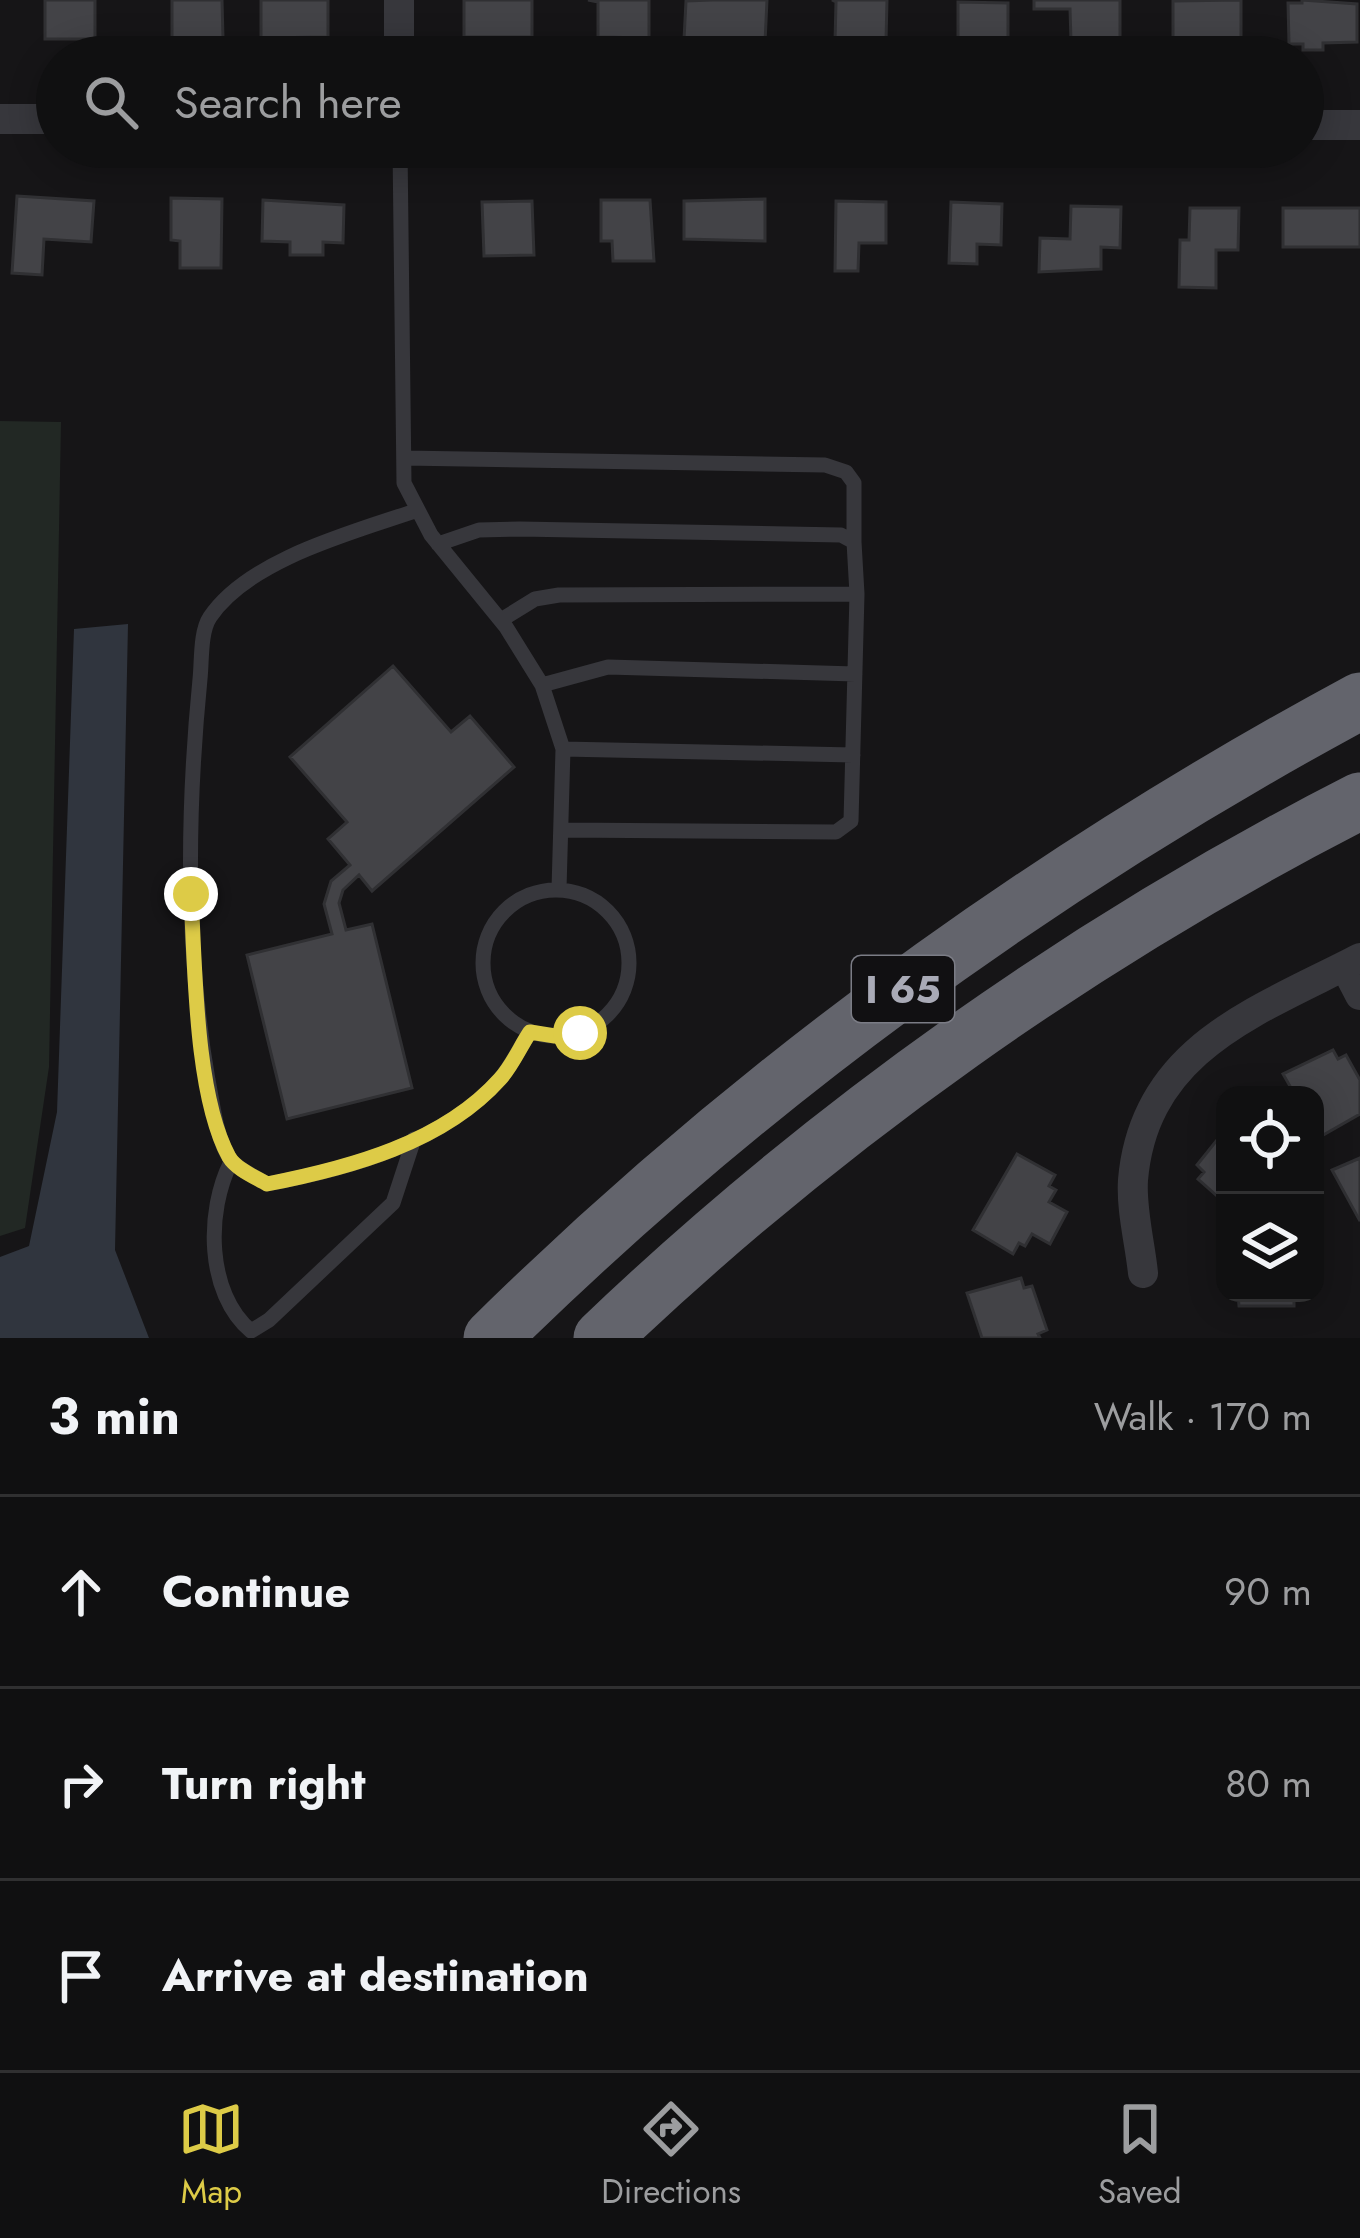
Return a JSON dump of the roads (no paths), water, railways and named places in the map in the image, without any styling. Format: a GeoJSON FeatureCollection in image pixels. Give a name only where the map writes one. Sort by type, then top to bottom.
{"type":"FeatureCollection","features":[{"type":"Feature","properties":{"kind":"highway","name":"I 65"},"geometry":{"type":"LineString","coordinates":[[492,1338],[681,1163],[922,975],[1180,803],[1360,701]]}},
{"type":"Feature","properties":{"kind":"highway","name":"I 65"},"geometry":{"type":"LineString","coordinates":[[602,1338],[762,1198],[948,1053],[1127,934],[1360,801]]}},
{"type":"Feature","properties":{"kind":"street"},"geometry":{"type":"LineString","coordinates":[[399,0],[399,36]]}},
{"type":"Feature","properties":{"kind":"street"},"geometry":{"type":"LineString","coordinates":[[0,119],[36,119]]}},
{"type":"Feature","properties":{"kind":"street"},"geometry":{"type":"LineString","coordinates":[[1324,124],[1360,125]]}},
{"type":"Feature","properties":{"kind":"street"},"geometry":{"type":"LineString","coordinates":[[1144,1273],[1133,1190],[1136,1151],[1154,1102],[1168,1081],[1204,1043],[1352,962],[1360,995]]}},
{"type":"Feature","properties":{"kind":"lane"},"geometry":{"type":"LineString","coordinates":[[400,168],[404,483],[438,544],[501,620],[542,685],[562,749],[559,889]]}},
{"type":"Feature","properties":{"kind":"lane"},"geometry":{"type":"LineString","coordinates":[[404,458],[825,466],[846,472],[854,483],[853,755],[851,821],[845,829],[562,830]]}},
{"type":"Feature","properties":{"kind":"lane"},"geometry":{"type":"LineString","coordinates":[[418,510],[328,542],[265,571],[230,594],[206,621],[196,724],[191,894],[199,1030],[214,1116],[231,1162],[267,1184],[388,1152],[450,1121],[501,1078],[530,1032]]}},
{"type":"Feature","properties":{"kind":"lane"},"geometry":{"type":"LineString","coordinates":[[438,544],[478,530],[520,529],[841,535],[854,542]]}},
{"type":"Feature","properties":{"kind":"lane"},"geometry":{"type":"LineString","coordinates":[[501,620],[536,599],[559,595],[857,593]]}},
{"type":"Feature","properties":{"kind":"lane"},"geometry":{"type":"LineString","coordinates":[[542,685],[608,667],[855,674]]}},
{"type":"Feature","properties":{"kind":"lane"},"geometry":{"type":"LineString","coordinates":[[562,749],[853,755]]}},
{"type":"Feature","properties":{"kind":"lane"},"geometry":{"type":"LineString","coordinates":[[536,891],[584,894],[605,908],[621,928],[629,952],[628,978],[610,1011],[580,1033],[530,1032],[494,1004],[482,959],[487,937],[498,916],[536,891]]}},
{"type":"Feature","properties":{"kind":"lane"},"geometry":{"type":"LineString","coordinates":[[231,1162],[221,1181],[213,1246],[227,1298],[238,1320],[251,1331],[393,1203],[414,1139]]}}]}
